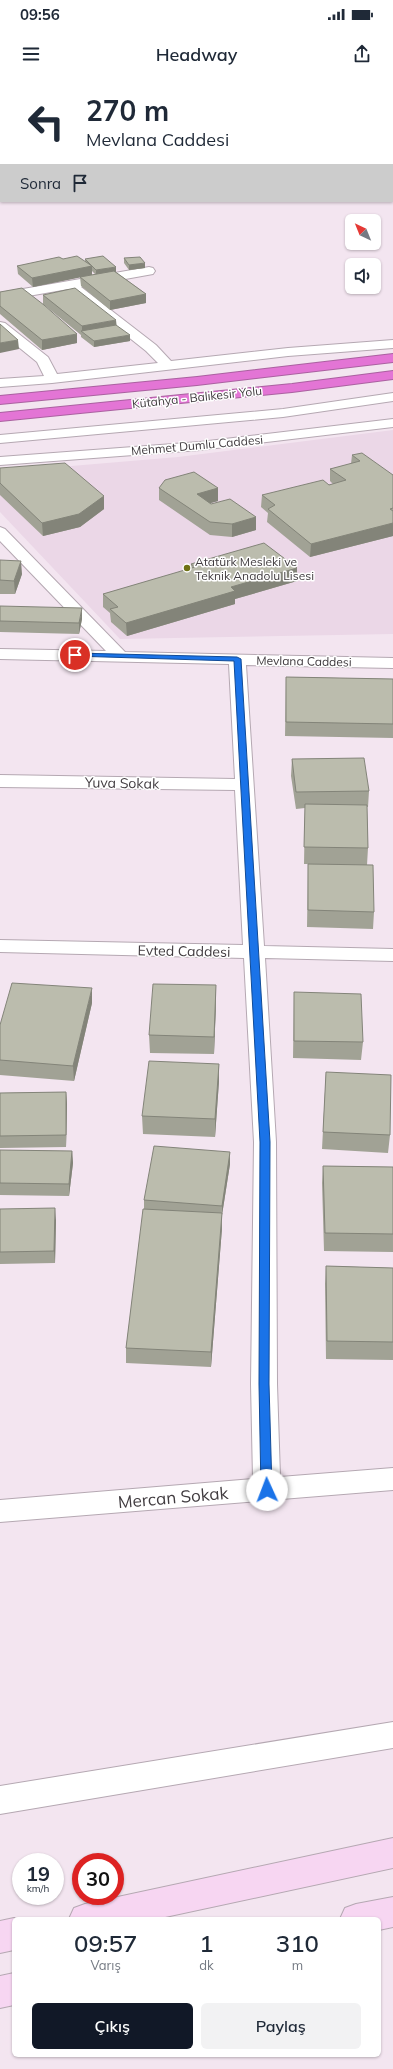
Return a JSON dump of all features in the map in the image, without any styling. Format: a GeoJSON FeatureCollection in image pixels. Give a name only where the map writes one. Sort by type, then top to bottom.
{"type":"FeatureCollection","features":[{"type":"Feature","properties":{"kind":"highway","name":"Kütahya - Balıkesir Yolu"},"geometry":{"type":"LineString","coordinates":[[0,400],[249,375],[393,358]]}},
{"type":"Feature","properties":{"kind":"highway","name":"Kütahya - Balıkesir Yolu"},"geometry":{"type":"LineString","coordinates":[[0,417],[292,388],[393,375]]}},
{"type":"Feature","properties":{"kind":"main road"},"geometry":{"type":"LineString","coordinates":[[94,1917],[393,1853]]}},
{"type":"Feature","properties":{"kind":"main road"},"geometry":{"type":"LineString","coordinates":[[367,1917],[393,1912]]}},
{"type":"Feature","properties":{"kind":"main road"},"geometry":{"type":"LineString","coordinates":[[0,1937],[12,1934]]}},
{"type":"Feature","properties":{"kind":"main road"},"geometry":{"type":"LineString","coordinates":[[0,1992],[12,1989]]}},
{"type":"Feature","properties":{"kind":"street"},"geometry":{"type":"LineString","coordinates":[[0,297],[149,271]]}},
{"type":"Feature","properties":{"kind":"street"},"geometry":{"type":"LineString","coordinates":[[71,285],[151,348],[168,366]]}},
{"type":"Feature","properties":{"kind":"street"},"geometry":{"type":"LineString","coordinates":[[0,326],[43,360],[52,379]]}},
{"type":"Feature","properties":{"kind":"street"},"geometry":{"type":"LineString","coordinates":[[343,348],[393,341]]}},
{"type":"Feature","properties":{"kind":"street"},"geometry":{"type":"LineString","coordinates":[[0,383],[393,344]]}},
{"type":"Feature","properties":{"kind":"street"},"geometry":{"type":"LineString","coordinates":[[235,359],[249,375]]}},
{"type":"Feature","properties":{"kind":"street"},"geometry":{"type":"LineString","coordinates":[[0,439],[284,413],[393,397]]}},
{"type":"Feature","properties":{"kind":"street","name":"Mehmet Dumlu Caddesi"},"geometry":{"type":"LineString","coordinates":[[0,461],[200,446],[393,424]]}},
{"type":"Feature","properties":{"kind":"street"},"geometry":{"type":"LineString","coordinates":[[0,532],[120,656]]}},
{"type":"Feature","properties":{"kind":"street"},"geometry":{"type":"LineString","coordinates":[[0,554],[22,555]]}},
{"type":"Feature","properties":{"kind":"street","name":"Mevlana Caddesi"},"geometry":{"type":"LineString","coordinates":[[0,654],[393,663]]}},
{"type":"Feature","properties":{"kind":"street"},"geometry":{"type":"LineString","coordinates":[[237,659],[265,1142],[264,1384],[267,1490]]}},
{"type":"Feature","properties":{"kind":"street","name":"Yuva Sokak"},"geometry":{"type":"LineString","coordinates":[[0,780],[244,786]]}},
{"type":"Feature","properties":{"kind":"street","name":"Evted Caddesi"},"geometry":{"type":"LineString","coordinates":[[0,946],[393,955]]}},
{"type":"Feature","properties":{"kind":"street","name":"Mercan Sokak"},"geometry":{"type":"LineString","coordinates":[[0,1512],[393,1479]]}},
{"type":"Feature","properties":{"kind":"street"},"geometry":{"type":"LineString","coordinates":[[0,1800],[393,1735]]}},
{"type":"Feature","properties":{"kind":"shaded area","name":"Atatürk Mesleki ve Teknik Anadolu Lisesi"},"geometry":{"type":"Polygon","coordinates":[[[393,430],[393,634],[120,639],[0,512],[0,472],[178,457],[393,430]]]}},
{"type":"Feature","properties":{"kind":"building"},"geometry":{"type":"Polygon","coordinates":[[[77,256],[92,266],[32,278],[17,266],[59,257],[63,259],[77,256]]]}},
{"type":"Feature","properties":{"kind":"building"},"geometry":{"type":"Polygon","coordinates":[[[103,256],[116,267],[96,270],[85,259],[103,256]]]}},
{"type":"Feature","properties":{"kind":"building"},"geometry":{"type":"Polygon","coordinates":[[[140,257],[145,263],[129,265],[124,258],[140,257]]]}},
{"type":"Feature","properties":{"kind":"building"},"geometry":{"type":"Polygon","coordinates":[[[114,271],[146,294],[110,301],[80,277],[114,271]]]}},
{"type":"Feature","properties":{"kind":"building"},"geometry":{"type":"Polygon","coordinates":[[[22,288],[77,334],[42,340],[0,306],[0,292],[22,288]]]}},
{"type":"Feature","properties":{"kind":"building"},"geometry":{"type":"Polygon","coordinates":[[[75,288],[116,320],[82,326],[43,295],[75,288]]]}},
{"type":"Feature","properties":{"kind":"building"},"geometry":{"type":"Polygon","coordinates":[[[0,324],[18,340],[0,343],[0,324]]]}},
{"type":"Feature","properties":{"kind":"building"},"geometry":{"type":"Polygon","coordinates":[[[116,325],[130,335],[94,341],[81,331],[116,325]]]}},
{"type":"Feature","properties":{"kind":"building"},"geometry":{"type":"Polygon","coordinates":[[[362,453],[393,475],[393,508],[390,509],[393,511],[393,523],[311,544],[268,509],[275,505],[262,495],[323,480],[329,485],[346,480],[330,469],[360,461],[352,455],[362,453]]]}},
{"type":"Feature","properties":{"kind":"building"},"geometry":{"type":"Polygon","coordinates":[[[65,463],[104,496],[79,514],[42,523],[0,483],[0,468],[65,463]]]}},
{"type":"Feature","properties":{"kind":"building"},"geometry":{"type":"Polygon","coordinates":[[[194,472],[218,488],[197,494],[211,504],[230,499],[256,517],[232,524],[210,522],[159,488],[165,480],[194,472]]]}},
{"type":"Feature","properties":{"kind":"building"},"geometry":{"type":"Polygon","coordinates":[[[264,543],[297,568],[231,587],[235,591],[126,623],[110,609],[118,607],[103,594],[195,567],[191,564],[264,543]]]}},
{"type":"Feature","properties":{"kind":"building"},"geometry":{"type":"Polygon","coordinates":[[[0,560],[21,561],[14,581],[0,580],[0,560]]]}},
{"type":"Feature","properties":{"kind":"building"},"geometry":{"type":"Polygon","coordinates":[[[0,606],[82,608],[79,623],[0,621],[0,606]]]}},
{"type":"Feature","properties":{"kind":"building"},"geometry":{"type":"Polygon","coordinates":[[[286,677],[393,679],[393,724],[286,722],[286,677]]]}},
{"type":"Feature","properties":{"kind":"building"},"geometry":{"type":"Polygon","coordinates":[[[364,758],[369,791],[296,792],[292,759],[364,758]]]}},
{"type":"Feature","properties":{"kind":"building"},"geometry":{"type":"Polygon","coordinates":[[[305,804],[367,805],[368,848],[304,847],[305,804]]]}},
{"type":"Feature","properties":{"kind":"building"},"geometry":{"type":"Polygon","coordinates":[[[308,864],[373,865],[374,912],[308,910],[308,864]]]}},
{"type":"Feature","properties":{"kind":"building"},"geometry":{"type":"Polygon","coordinates":[[[12,983],[92,988],[73,1066],[0,1060],[0,1025],[12,983]]]}},
{"type":"Feature","properties":{"kind":"building"},"geometry":{"type":"Polygon","coordinates":[[[153,984],[216,985],[214,1037],[149,1035],[153,984]]]}},
{"type":"Feature","properties":{"kind":"building"},"geometry":{"type":"Polygon","coordinates":[[[294,992],[361,994],[363,1042],[294,1041],[294,992]]]}},
{"type":"Feature","properties":{"kind":"building"},"geometry":{"type":"Polygon","coordinates":[[[149,1061],[219,1064],[215,1119],[142,1116],[149,1061]]]}},
{"type":"Feature","properties":{"kind":"building"},"geometry":{"type":"Polygon","coordinates":[[[326,1072],[391,1075],[390,1135],[323,1132],[326,1072]]]}},
{"type":"Feature","properties":{"kind":"building"},"geometry":{"type":"Polygon","coordinates":[[[66,1092],[66,1135],[0,1136],[0,1093],[66,1092]]]}},
{"type":"Feature","properties":{"kind":"building"},"geometry":{"type":"Polygon","coordinates":[[[154,1146],[230,1152],[222,1206],[144,1200],[154,1146]]]}},
{"type":"Feature","properties":{"kind":"building"},"geometry":{"type":"Polygon","coordinates":[[[0,1150],[72,1151],[69,1184],[0,1183],[0,1150]]]}},
{"type":"Feature","properties":{"kind":"building"},"geometry":{"type":"Polygon","coordinates":[[[323,1166],[393,1167],[393,1234],[325,1233],[323,1166]]]}},
{"type":"Feature","properties":{"kind":"building"},"geometry":{"type":"Polygon","coordinates":[[[55,1208],[54,1251],[0,1252],[0,1209],[55,1208]]]}},
{"type":"Feature","properties":{"kind":"building"},"geometry":{"type":"Polygon","coordinates":[[[143,1209],[222,1213],[211,1352],[126,1348],[143,1209]]]}},
{"type":"Feature","properties":{"kind":"building"},"geometry":{"type":"Polygon","coordinates":[[[326,1266],[393,1268],[393,1342],[327,1341],[326,1266]]]}},
{"type":"Feature","properties":{"kind":"place","name":"Atatürk Mesleki ve Teknik Anadolu Lisesi"},"geometry":{"type":"Point","coordinates":[187,568]}},
{"type":"Feature","properties":{"kind":"route"},"geometry":{"type":"LineString","coordinates":[[75,655],[237,659],[265,1142],[264,1384],[267,1490]]}}]}
